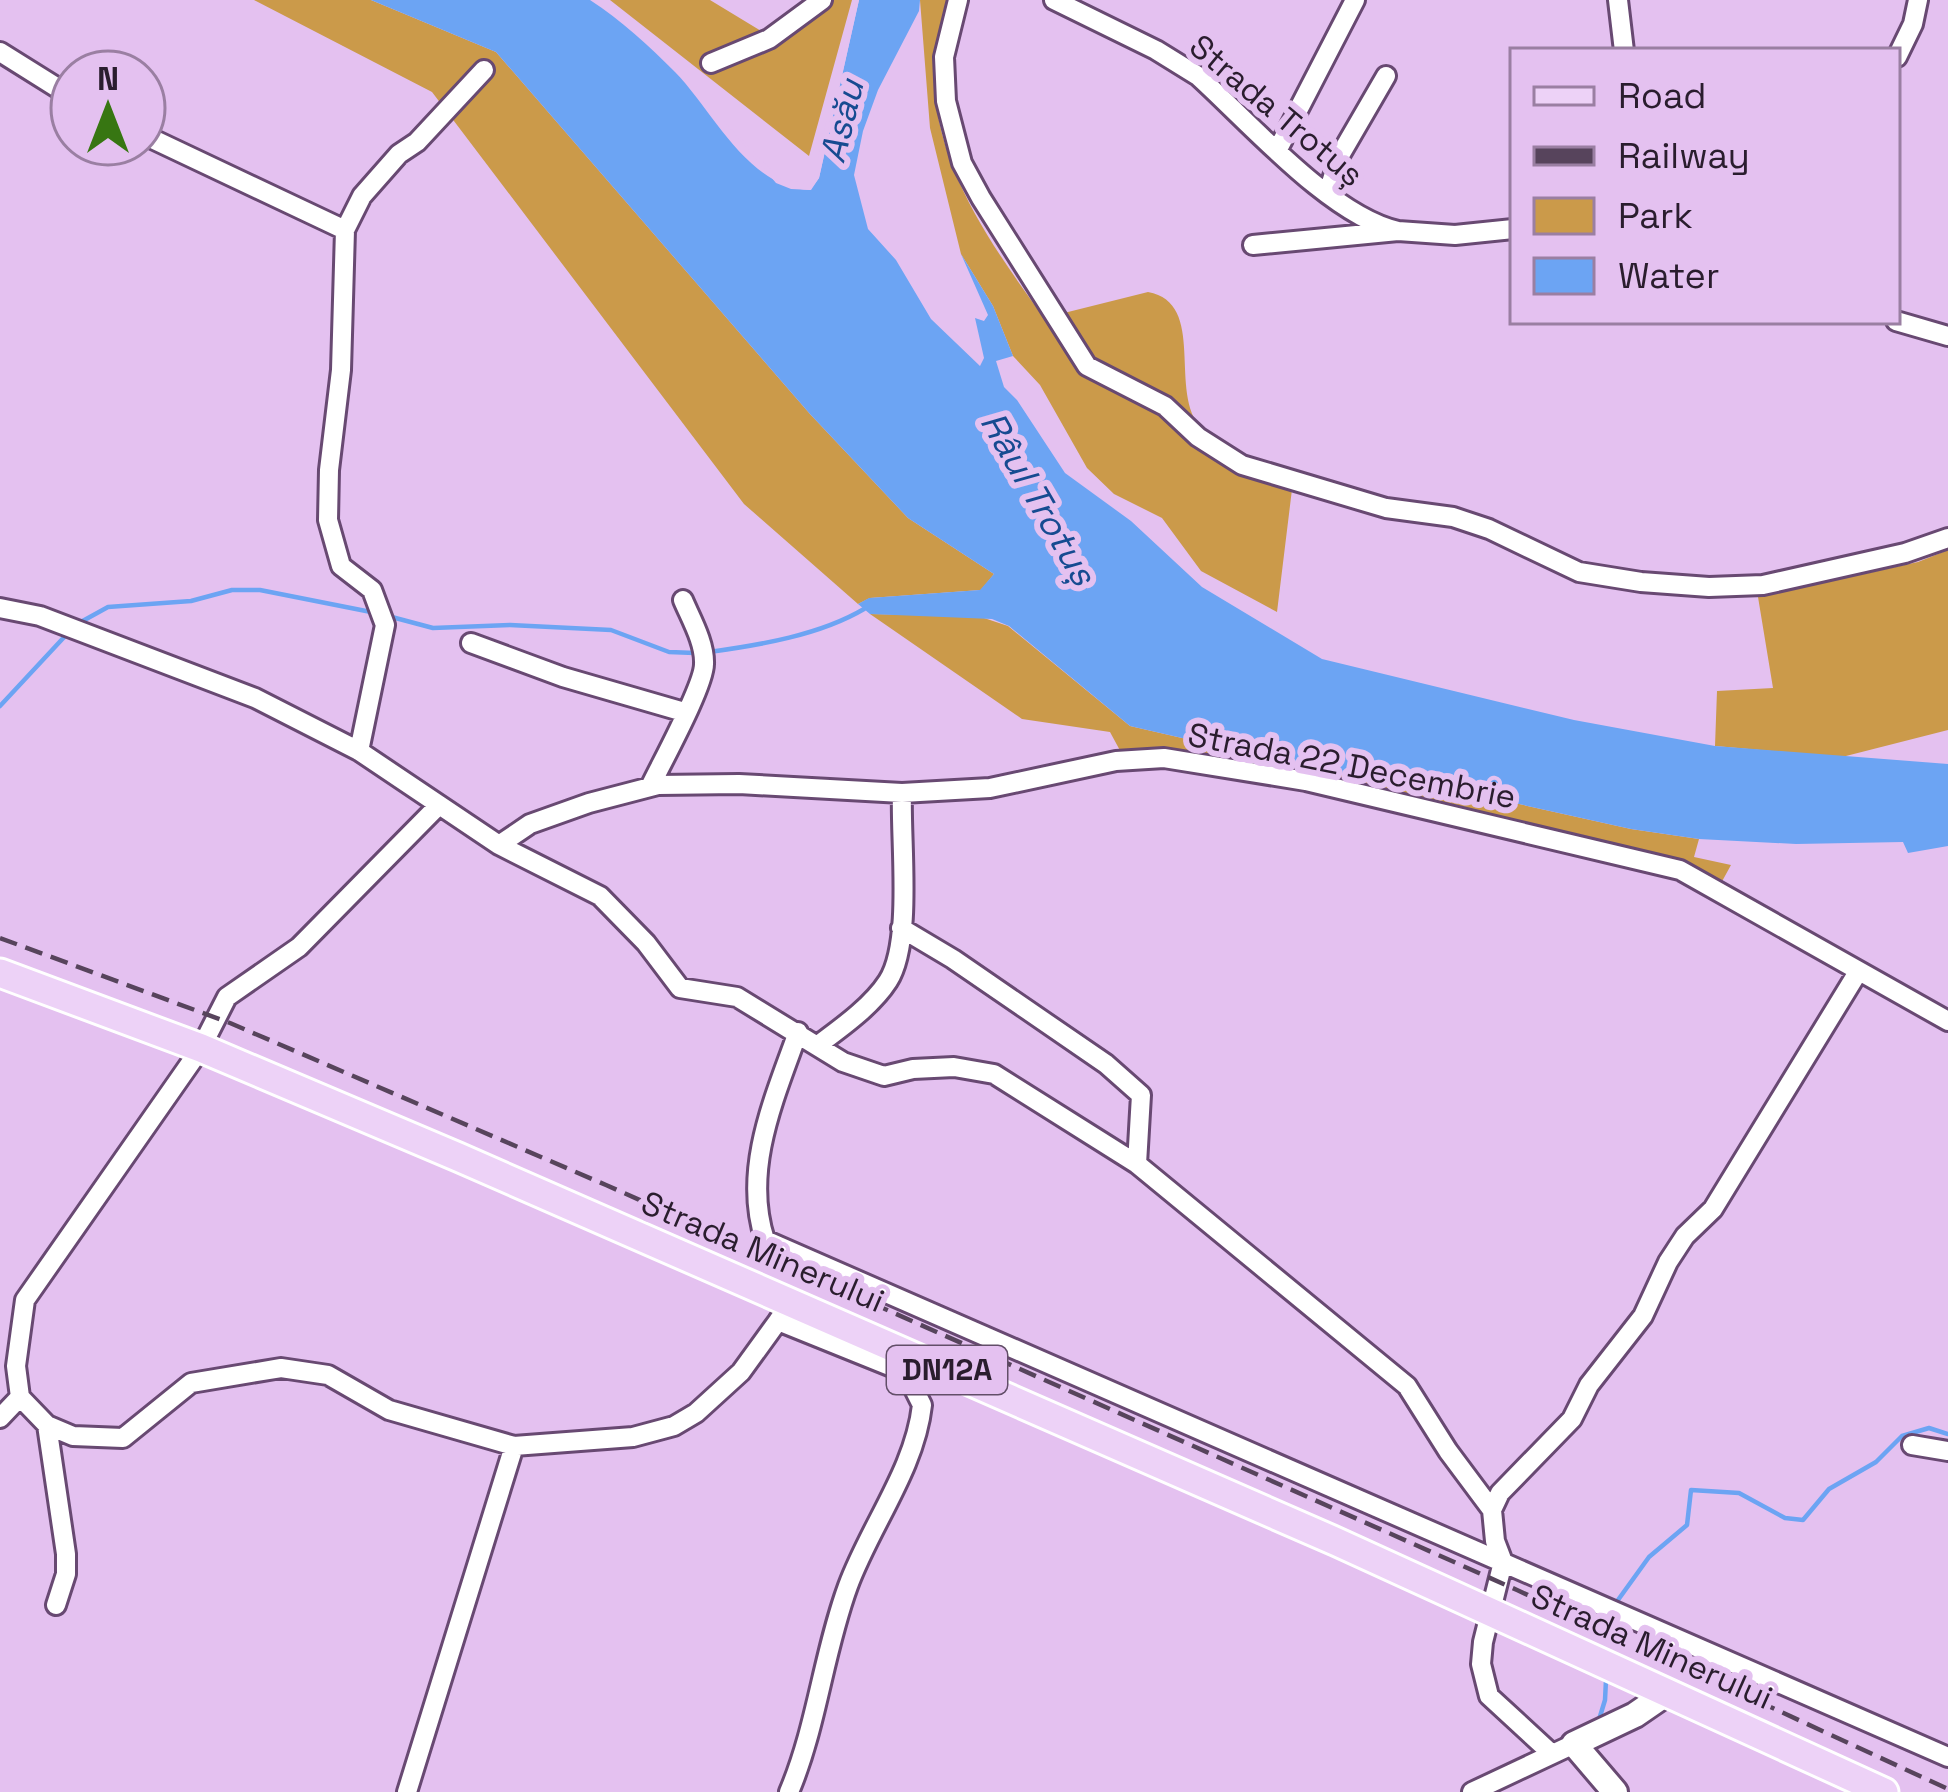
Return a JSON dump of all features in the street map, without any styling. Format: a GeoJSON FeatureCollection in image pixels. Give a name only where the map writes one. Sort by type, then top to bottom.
{"type":"FeatureCollection","features":[{"type":"Feature","properties":{"kind":"main road","name":"Strada Minerului"},"geometry":{"type":"LineString","coordinates":[[0,973],[201,1048],[784,1311],[1491,1613],[1884,1792]]}},
{"type":"Feature","properties":{"kind":"street"},"geometry":{"type":"LineString","coordinates":[[711,63],[769,39],[822,0]]}},
{"type":"Feature","properties":{"kind":"street"},"geometry":{"type":"LineString","coordinates":[[958,0],[944,58],[946,100],[962,163],[981,198],[1087,366],[1165,406],[1198,437],[1242,465],[1386,508],[1453,517],[1579,572],[1641,582],[1762,585],[1905,553],[1948,538]]}},
{"type":"Feature","properties":{"kind":"street","name":"Strada Trotuș"},"geometry":{"type":"LineString","coordinates":[[1054,0],[1173,58],[1328,194],[1364,219],[1398,232]]}},
{"type":"Feature","properties":{"kind":"street"},"geometry":{"type":"LineString","coordinates":[[1278,149],[1355,0]]}},
{"type":"Feature","properties":{"kind":"street"},"geometry":{"type":"LineString","coordinates":[[1618,0],[1624,48]]}},
{"type":"Feature","properties":{"kind":"street"},"geometry":{"type":"LineString","coordinates":[[1900,51],[1918,0]]}},
{"type":"Feature","properties":{"kind":"street"},"geometry":{"type":"LineString","coordinates":[[0,52],[48,82]]}},
{"type":"Feature","properties":{"kind":"street"},"geometry":{"type":"LineString","coordinates":[[359,751],[385,625],[372,590],[341,566],[328,520],[341,370],[345,230],[362,196],[386,168],[418,142],[484,70]]}},
{"type":"Feature","properties":{"kind":"street"},"geometry":{"type":"LineString","coordinates":[[1328,194],[1340,157],[1386,76]]}},
{"type":"Feature","properties":{"kind":"street"},"geometry":{"type":"LineString","coordinates":[[168,147],[345,230]]}},
{"type":"Feature","properties":{"kind":"street","name":"Strada Trotuș"},"geometry":{"type":"LineString","coordinates":[[1253,245],[1398,232],[1455,235],[1510,229]]}},
{"type":"Feature","properties":{"kind":"street"},"geometry":{"type":"LineString","coordinates":[[1900,322],[1948,336]]}},
{"type":"Feature","properties":{"kind":"street"},"geometry":{"type":"LineString","coordinates":[[650,787],[705,665],[683,600]]}},
{"type":"Feature","properties":{"kind":"street"},"geometry":{"type":"LineString","coordinates":[[0,608],[40,616],[255,698],[359,751],[499,845],[600,896],[680,988],[737,998],[844,1061],[884,1076],[954,1067],[994,1074],[1137,1164],[1407,1385],[1492,1510]]}},
{"type":"Feature","properties":{"kind":"street"},"geometry":{"type":"LineString","coordinates":[[471,643],[563,677],[685,712]]}},
{"type":"Feature","properties":{"kind":"street","name":"Strada 22 Decembrie"},"geometry":{"type":"LineString","coordinates":[[499,845],[530,824],[589,802],[650,787],[739,784],[902,793],[990,788],[1117,761],[1164,758],[1306,781],[1680,870],[1948,1021]]}},
{"type":"Feature","properties":{"kind":"street"},"geometry":{"type":"LineString","coordinates":[[818,1046],[888,982],[896,963],[901,928],[902,793]]}},
{"type":"Feature","properties":{"kind":"street"},"geometry":{"type":"LineString","coordinates":[[438,806],[299,947],[227,998],[201,1048],[25,1300],[16,1366],[20,1397],[47,1425],[73,1436],[123,1438],[190,1383],[237,1373],[304,1369],[328,1376],[389,1410],[514,1446],[634,1437],[674,1426],[726,1387],[784,1311],[897,1369],[909,1379],[922,1405],[904,1462],[841,1606],[822,1670],[811,1734],[789,1792]]}},
{"type":"Feature","properties":{"kind":"street"},"geometry":{"type":"LineString","coordinates":[[901,928],[1106,1064],[1141,1095],[1137,1164]]}},
{"type":"Feature","properties":{"kind":"street"},"geometry":{"type":"LineString","coordinates":[[1616,1792],[1489,1696],[1481,1664],[1503,1562],[1492,1510],[1500,1493],[1572,1419],[1589,1384],[1643,1316],[1668,1262],[1685,1235],[1713,1209],[1858,972]]}},
{"type":"Feature","properties":{"kind":"street","name":"Strada Minerului"},"geometry":{"type":"LineString","coordinates":[[798,1032],[765,1125],[754,1207],[765,1240],[1948,1757]]}},
{"type":"Feature","properties":{"kind":"street"},"geometry":{"type":"LineString","coordinates":[[0,1328],[21,1334]]}},
{"type":"Feature","properties":{"kind":"street"},"geometry":{"type":"LineString","coordinates":[[0,1418],[20,1397]]}},
{"type":"Feature","properties":{"kind":"street"},"geometry":{"type":"LineString","coordinates":[[47,1425],[66,1554],[66,1574],[56,1605]]}},
{"type":"Feature","properties":{"kind":"street"},"geometry":{"type":"LineString","coordinates":[[1912,1445],[1948,1450]]}},
{"type":"Feature","properties":{"kind":"street"},"geometry":{"type":"LineString","coordinates":[[406,1792],[514,1446]]}},
{"type":"Feature","properties":{"kind":"street"},"geometry":{"type":"LineString","coordinates":[[1472,1792],[1635,1715],[1667,1694]]}},
{"type":"Feature","properties":{"kind":"green space"},"geometry":{"type":"Polygon","coordinates":[[[254,0],[371,0],[496,52],[810,414],[908,518],[994,574],[981,590],[870,598],[858,604],[744,504],[432,92],[254,0]]]}},
{"type":"Feature","properties":{"kind":"green space"},"geometry":{"type":"Polygon","coordinates":[[[610,0],[710,0],[766,34],[811,0],[852,0],[809,156],[610,0]]]}},
{"type":"Feature","properties":{"kind":"green space"},"geometry":{"type":"Polygon","coordinates":[[[920,0],[947,0],[934,65],[942,135],[953,168],[985,231],[1044,318],[1148,292],[1166,300],[1177,313],[1187,394],[1202,429],[1233,450],[1294,473],[1277,612],[1201,571],[1162,518],[1114,494],[1087,468],[1040,385],[1013,356],[993,306],[961,254],[930,128],[920,0]]]}},
{"type":"Feature","properties":{"kind":"green space"},"geometry":{"type":"Polygon","coordinates":[[[1948,550],[1948,730],[1842,757],[1715,746],[1717,691],[1773,688],[1758,597],[1918,562],[1948,550]]]}},
{"type":"Feature","properties":{"kind":"green space"},"geometry":{"type":"Polygon","coordinates":[[[870,614],[978,616],[1008,626],[1130,726],[1399,788],[1492,798],[1699,839],[1694,857],[1731,865],[1714,896],[1674,875],[1399,809],[1123,756],[1110,732],[1022,719],[870,614]]]}},
{"type":"Feature","properties":{"kind":"water"},"geometry":{"type":"Polygon","coordinates":[[[371,0],[590,0],[675,72],[750,162],[788,186],[810,190],[819,178],[859,0],[920,0],[863,131],[854,175],[868,229],[896,260],[931,319],[980,366],[984,358],[975,318],[984,321],[988,315],[961,254],[993,306],[1013,356],[996,361],[1004,387],[1065,473],[1131,521],[1202,587],[1322,659],[1574,720],[1715,746],[1948,764],[1948,846],[1908,853],[1903,842],[1699,839],[1492,798],[1399,788],[1130,726],[1009,626],[992,619],[870,614],[858,604],[869,598],[980,590],[994,574],[908,518],[810,414],[496,52],[371,0]]]}},
{"type":"Feature","properties":{"kind":"pier"},"geometry":{"type":"Polygon","coordinates":[[[853,0],[859,0],[819,178],[811,190],[791,189],[776,183],[724,121],[779,178],[808,184],[814,176],[853,0]]]}},
{"type":"Feature","properties":{"kind":"waterway"},"geometry":{"type":"LineString","coordinates":[[79,623],[108,607],[191,601],[232,590],[260,590],[371,612]]}},
{"type":"Feature","properties":{"kind":"waterway"},"geometry":{"type":"LineString","coordinates":[[709,652],[809,632],[864,609]]}},
{"type":"Feature","properties":{"kind":"waterway"},"geometry":{"type":"LineString","coordinates":[[388,616],[433,628],[510,625],[611,630],[669,652],[695,653]]}},
{"type":"Feature","properties":{"kind":"waterway"},"geometry":{"type":"LineString","coordinates":[[0,706],[67,634]]}},
{"type":"Feature","properties":{"kind":"waterway"},"geometry":{"type":"LineString","coordinates":[[1618,1600],[1649,1557],[1687,1525],[1691,1490],[1739,1493],[1785,1518],[1803,1520],[1829,1489],[1876,1462],[1902,1436],[1929,1428],[1948,1434]]}},
{"type":"Feature","properties":{"kind":"waterway"},"geometry":{"type":"LineString","coordinates":[[1598,1723],[1606,1680]]}},
{"type":"Feature","properties":{"kind":"railway"},"geometry":{"type":"LineString","coordinates":[[0,938],[230,1023],[606,1185],[1517,1590],[1948,1789]]}},
{"type":"Feature","properties":{"kind":"water label","name":"Asău"},"geometry":{"type":"Point","coordinates":[841,121]}},
{"type":"Feature","properties":{"kind":"water label","name":"Râul Trotuș"},"geometry":{"type":"Point","coordinates":[1039,498]}}]}
